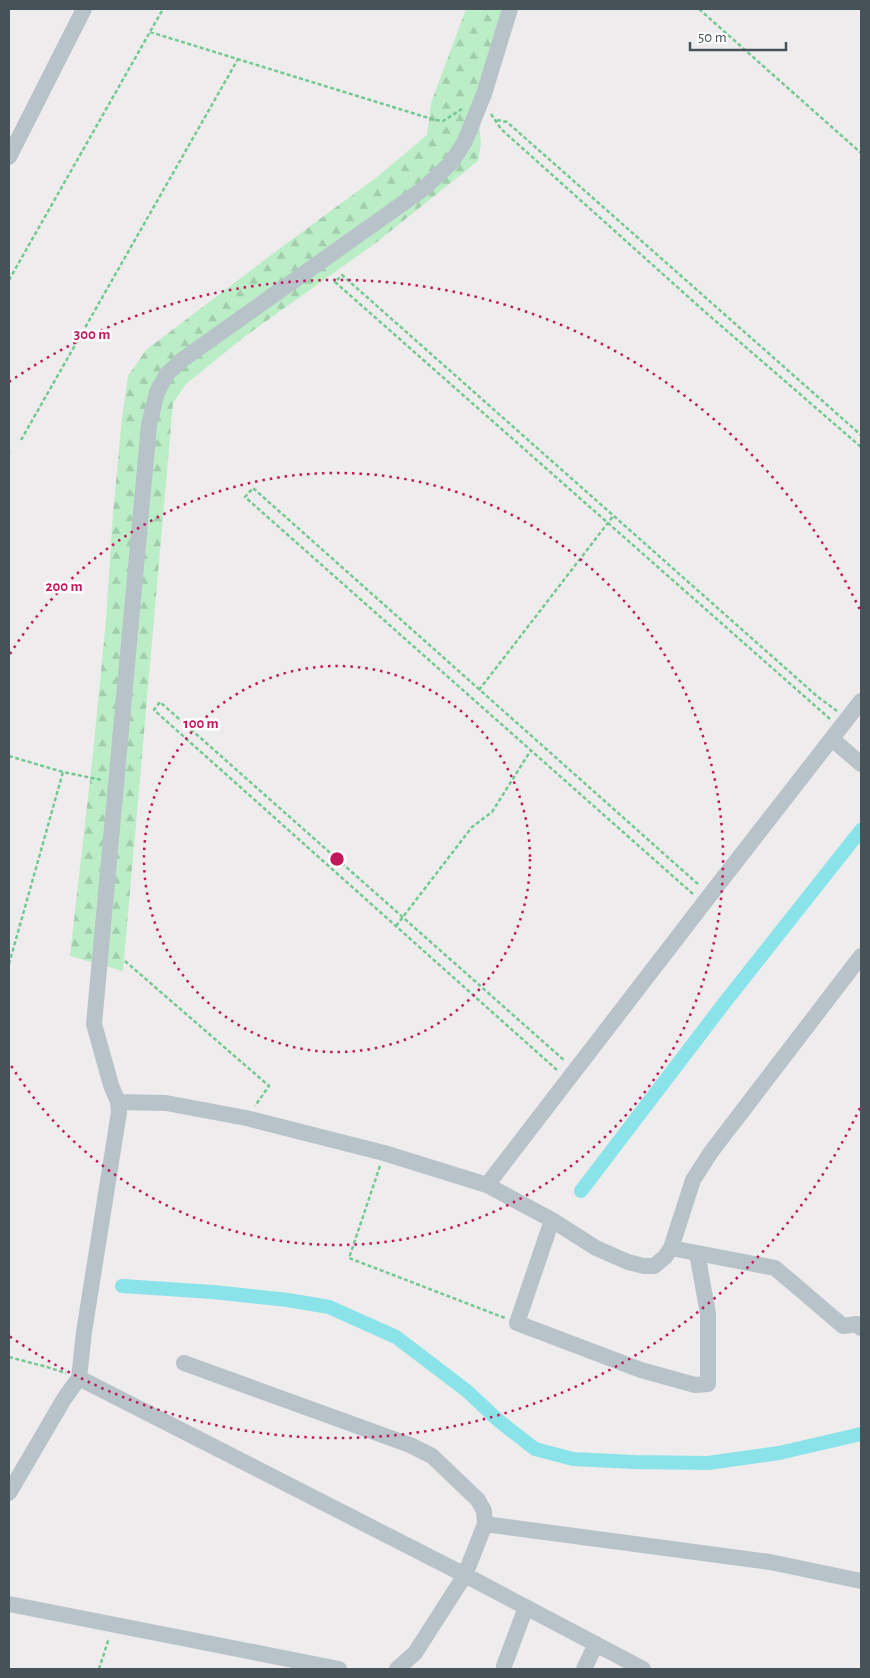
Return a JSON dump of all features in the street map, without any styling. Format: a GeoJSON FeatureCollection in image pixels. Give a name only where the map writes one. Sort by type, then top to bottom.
{"type":"FeatureCollection","features":[{"type":"Feature","properties":{"kind":"street"},"geometry":{"type":"LineString","coordinates":[[9,157],[84,9]]}},
{"type":"Feature","properties":{"kind":"street"},"geometry":{"type":"LineString","coordinates":[[9,1493],[64,1399],[79,1378],[84,1332],[119,1112],[118,1102],[111,1085],[94,1024],[149,426],[157,392],[166,374],[182,360],[423,189],[451,163],[464,141],[484,94],[510,9]]}},
{"type":"Feature","properties":{"kind":"street"},"geometry":{"type":"LineString","coordinates":[[487,1185],[861,701]]}},
{"type":"Feature","properties":{"kind":"street"},"geometry":{"type":"LineString","coordinates":[[840,729],[861,764]]}},
{"type":"Feature","properties":{"kind":"street"},"geometry":{"type":"LineString","coordinates":[[118,1102],[166,1103],[246,1118],[384,1153],[487,1185],[552,1220],[596,1248],[628,1262],[644,1266],[654,1266],[665,1257],[671,1248],[693,1180],[710,1152],[861,956]]}},
{"type":"Feature","properties":{"kind":"street"},"geometry":{"type":"LineString","coordinates":[[552,1220],[517,1323],[641,1370],[695,1385],[708,1384],[708,1314],[697,1253]]}},
{"type":"Feature","properties":{"kind":"street"},"geometry":{"type":"LineString","coordinates":[[671,1248],[775,1268],[842,1326],[860,1323]]}},
{"type":"Feature","properties":{"kind":"street"},"geometry":{"type":"LineString","coordinates":[[184,1363],[410,1445],[432,1456],[478,1500],[484,1511],[485,1524],[465,1575],[415,1653],[398,1669]]}},
{"type":"Feature","properties":{"kind":"street"},"geometry":{"type":"LineString","coordinates":[[79,1378],[465,1575],[643,1669]]}},
{"type":"Feature","properties":{"kind":"street"},"geometry":{"type":"LineString","coordinates":[[485,1524],[770,1562],[861,1581]]}},
{"type":"Feature","properties":{"kind":"street"},"geometry":{"type":"LineString","coordinates":[[9,1604],[339,1669]]}},
{"type":"Feature","properties":{"kind":"street"},"geometry":{"type":"LineString","coordinates":[[504,1666],[526,1607]]}},
{"type":"Feature","properties":{"kind":"street"},"geometry":{"type":"LineString","coordinates":[[584,1669],[596,1644]]}},
{"type":"Feature","properties":{"kind":"path"},"geometry":{"type":"LineString","coordinates":[[9,280],[163,9]]}},
{"type":"Feature","properties":{"kind":"path"},"geometry":{"type":"LineString","coordinates":[[699,9],[861,153]]}},
{"type":"Feature","properties":{"kind":"path"},"geometry":{"type":"LineString","coordinates":[[150,32],[435,120],[443,121],[464,108]]}},
{"type":"Feature","properties":{"kind":"path"},"geometry":{"type":"LineString","coordinates":[[21,440],[238,59]]}},
{"type":"Feature","properties":{"kind":"path"},"geometry":{"type":"LineString","coordinates":[[484,94],[489,111],[497,120],[501,129],[704,311],[861,447]]}},
{"type":"Feature","properties":{"kind":"path"},"geometry":{"type":"LineString","coordinates":[[497,120],[507,122],[861,435]]}},
{"type":"Feature","properties":{"kind":"path"},"geometry":{"type":"LineString","coordinates":[[342,275],[614,515],[818,697],[840,729],[335,282],[342,275]]}},
{"type":"Feature","properties":{"kind":"path"},"geometry":{"type":"LineString","coordinates":[[253,488],[707,899],[531,750],[245,497],[253,488]]}},
{"type":"Feature","properties":{"kind":"path"},"geometry":{"type":"LineString","coordinates":[[478,690],[614,515]]}},
{"type":"Feature","properties":{"kind":"path"},"geometry":{"type":"LineString","coordinates":[[160,702],[403,917],[571,1074],[396,926],[154,710],[160,702]]}},
{"type":"Feature","properties":{"kind":"path"},"geometry":{"type":"LineString","coordinates":[[396,926],[472,827],[492,812],[531,750]]}},
{"type":"Feature","properties":{"kind":"path"},"geometry":{"type":"LineString","coordinates":[[9,756],[63,772],[116,782]]}},
{"type":"Feature","properties":{"kind":"path"},"geometry":{"type":"LineString","coordinates":[[9,964],[63,772]]}},
{"type":"Feature","properties":{"kind":"path"},"geometry":{"type":"LineString","coordinates":[[125,961],[270,1086],[246,1118]]}},
{"type":"Feature","properties":{"kind":"path"},"geometry":{"type":"LineString","coordinates":[[384,1153],[348,1258],[517,1323]]}},
{"type":"Feature","properties":{"kind":"path"},"geometry":{"type":"LineString","coordinates":[[9,1357],[47,1366],[79,1378]]}},
{"type":"Feature","properties":{"kind":"path"},"geometry":{"type":"LineString","coordinates":[[99,1669],[113,1625]]}},
{"type":"Feature","properties":{"kind":"green space"},"geometry":{"type":"Polygon","coordinates":[[[466,9],[503,9],[479,122],[481,144],[478,161],[377,242],[244,337],[186,384],[173,403],[123,971],[70,956],[93,753],[106,620],[113,513],[128,376],[146,350],[377,177],[427,135],[431,103],[466,9]]]}},
{"type":"Feature","properties":{"kind":"waterway"},"geometry":{"type":"LineString","coordinates":[[581,1191],[725,1002],[861,830]]}},
{"type":"Feature","properties":{"kind":"waterway"},"geometry":{"type":"LineString","coordinates":[[122,1286],[213,1292],[288,1300],[329,1307],[396,1337],[467,1391],[499,1421],[535,1449],[573,1459],[708,1463],[779,1453],[861,1434]]}}]}
